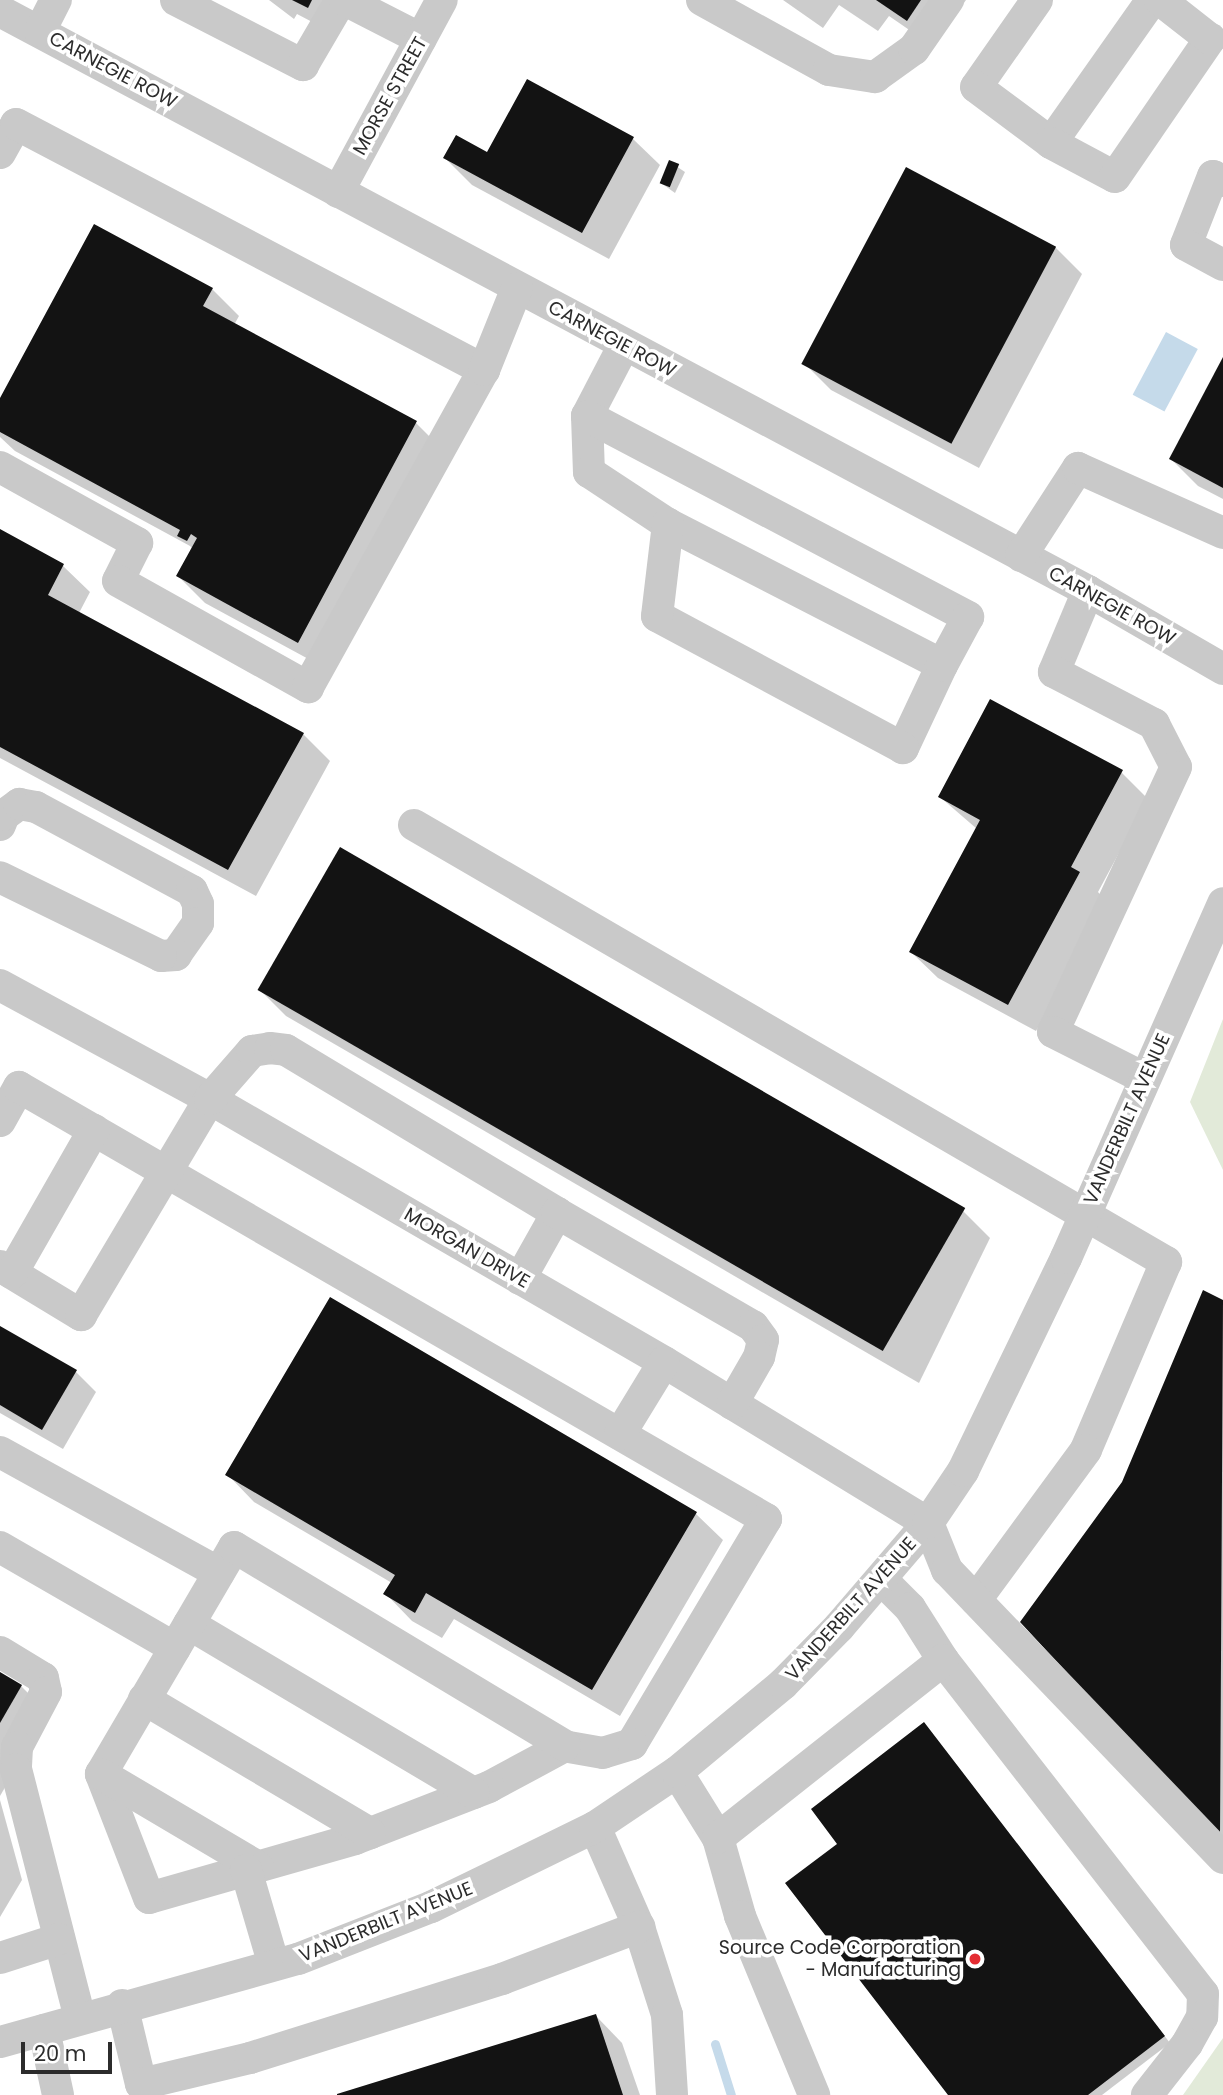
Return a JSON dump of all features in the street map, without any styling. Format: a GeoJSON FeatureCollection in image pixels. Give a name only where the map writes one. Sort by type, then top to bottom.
{"type":"FeatureCollection","features":[{"type":"Feature","properties":{"kind":"street"},"geometry":{"type":"LineString","coordinates":[[40,31],[56,0]]}},
{"type":"Feature","properties":{"kind":"street"},"geometry":{"type":"LineString","coordinates":[[176,0],[303,65],[343,0],[421,39]]}},
{"type":"Feature","properties":{"kind":"street","name":"MORSE STREET"},"geometry":{"type":"LineString","coordinates":[[338,192],[442,0]]}},
{"type":"Feature","properties":{"kind":"street"},"geometry":{"type":"LineString","coordinates":[[702,0],[829,70],[876,77],[914,49],[948,0]]}},
{"type":"Feature","properties":{"kind":"street"},"geometry":{"type":"LineString","coordinates":[[1037,0],[976,88],[1051,142],[1115,177],[1210,39],[1160,0]]}},
{"type":"Feature","properties":{"kind":"street"},"geometry":{"type":"LineString","coordinates":[[1051,142],[1152,0]]}},
{"type":"Feature","properties":{"kind":"street","name":"CARNEGIE ROW"},"geometry":{"type":"LineString","coordinates":[[0,11],[1088,591],[1223,669]]}},
{"type":"Feature","properties":{"kind":"street"},"geometry":{"type":"LineString","coordinates":[[0,153],[16,124],[484,370]]}},
{"type":"Feature","properties":{"kind":"street"},"geometry":{"type":"LineString","coordinates":[[1223,181],[1213,176],[1185,245],[1223,265]]}},
{"type":"Feature","properties":{"kind":"street"},"geometry":{"type":"LineString","coordinates":[[0,467],[137,543],[118,582],[308,687],[484,370],[517,288]]}},
{"type":"Feature","properties":{"kind":"street"},"geometry":{"type":"LineString","coordinates":[[624,345],[587,416],[589,472],[668,524],[942,665]]}},
{"type":"Feature","properties":{"kind":"street"},"geometry":{"type":"LineString","coordinates":[[587,416],[968,617],[903,748],[657,616],[668,524]]}},
{"type":"Feature","properties":{"kind":"street"},"geometry":{"type":"LineString","coordinates":[[1021,556],[1078,468],[1223,533]]}},
{"type":"Feature","properties":{"kind":"street"},"geometry":{"type":"LineString","coordinates":[[1088,591],[1054,671],[1154,724],[1176,767],[1054,1032],[1144,1078]]}},
{"type":"Feature","properties":{"kind":"street"},"geometry":{"type":"LineString","coordinates":[[0,825],[4,815],[19,804],[36,807],[191,891],[198,904],[198,923],[176,955],[161,956],[0,877]]}},
{"type":"Feature","properties":{"kind":"street"},"geometry":{"type":"LineString","coordinates":[[414,825],[1166,1262],[1086,1450],[976,1600]]}},
{"type":"Feature","properties":{"kind":"street","name":"VANDERBILT AVENUE"},"geometry":{"type":"LineString","coordinates":[[0,2042],[122,2005],[274,1965],[431,1907],[595,1827],[668,1778],[783,1684],[929,1523],[970,1458],[1085,1213],[1223,903]]}},
{"type":"Feature","properties":{"kind":"street","name":"MORGAN DRIVE"},"geometry":{"type":"LineString","coordinates":[[0,985],[210,1099],[664,1362],[929,1523]]}},
{"type":"Feature","properties":{"kind":"street"},"geometry":{"type":"LineString","coordinates":[[94,1130],[6,1269],[81,1315],[164,1171],[210,1099],[252,1051],[286,1050],[557,1213],[753,1326],[763,1340],[759,1357],[732,1404]]}},
{"type":"Feature","properties":{"kind":"street"},"geometry":{"type":"LineString","coordinates":[[0,1121],[19,1087],[766,1518],[632,1744],[603,1753],[565,1746],[234,1547],[101,1774]]}},
{"type":"Feature","properties":{"kind":"street"},"geometry":{"type":"LineString","coordinates":[[520,1279],[557,1213]]}},
{"type":"Feature","properties":{"kind":"street"},"geometry":{"type":"LineString","coordinates":[[620,1434],[664,1362]]}},
{"type":"Feature","properties":{"kind":"street"},"geometry":{"type":"LineString","coordinates":[[0,1452],[219,1573]]}},
{"type":"Feature","properties":{"kind":"street"},"geometry":{"type":"LineString","coordinates":[[929,1523],[947,1570],[1223,1858]]}},
{"type":"Feature","properties":{"kind":"street"},"geometry":{"type":"LineString","coordinates":[[0,1547],[182,1636],[474,1793]]}},
{"type":"Feature","properties":{"kind":"street"},"geometry":{"type":"LineString","coordinates":[[881,1579],[910,1608],[943,1660],[1203,1994],[1202,2017],[1187,2044],[1146,2095]]}},
{"type":"Feature","properties":{"kind":"street"},"geometry":{"type":"LineString","coordinates":[[0,1652],[43,1678],[46,1692],[17,1747],[16,1769],[80,2018]]}},
{"type":"Feature","properties":{"kind":"street"},"geometry":{"type":"LineString","coordinates":[[718,1838],[943,1660]]}},
{"type":"Feature","properties":{"kind":"street"},"geometry":{"type":"LineString","coordinates":[[144,1699],[370,1833]]}},
{"type":"Feature","properties":{"kind":"street"},"geometry":{"type":"LineString","coordinates":[[632,1744],[668,1778],[718,1838],[740,1916],[814,2095]]}},
{"type":"Feature","properties":{"kind":"street"},"geometry":{"type":"LineString","coordinates":[[101,1774],[149,1898],[370,1833],[474,1793],[565,1746]]}},
{"type":"Feature","properties":{"kind":"street"},"geometry":{"type":"LineString","coordinates":[[101,1774],[252,1868],[274,1965]]}},
{"type":"Feature","properties":{"kind":"street"},"geometry":{"type":"LineString","coordinates":[[595,1827],[639,1927],[667,2015],[672,2095]]}},
{"type":"Feature","properties":{"kind":"street"},"geometry":{"type":"LineString","coordinates":[[122,2005],[141,2084],[250,2057],[502,1979],[639,1927]]}},
{"type":"Feature","properties":{"kind":"street"},"geometry":{"type":"LineString","coordinates":[[0,1958],[59,1939]]}},
{"type":"Feature","properties":{"kind":"street"},"geometry":{"type":"LineString","coordinates":[[44,2030],[58,2095]]}},
{"type":"Feature","properties":{"kind":"green space"},"geometry":{"type":"Polygon","coordinates":[[[1223,1019],[1223,1170],[1190,1102],[1223,1019]]]}},
{"type":"Feature","properties":{"kind":"green space"},"geometry":{"type":"Polygon","coordinates":[[[1223,2038],[1223,2095],[1183,2095],[1223,2038]]]}},
{"type":"Feature","properties":{"kind":"water"},"geometry":{"type":"Polygon","coordinates":[[[1166,332],[1198,349],[1164,412],[1133,395],[1166,332]]]}},
{"type":"Feature","properties":{"kind":"building"},"geometry":{"type":"Polygon","coordinates":[[[292,0],[312,0],[308,8],[292,0]]]}},
{"type":"Feature","properties":{"kind":"building"},"geometry":{"type":"Polygon","coordinates":[[[876,0],[921,0],[907,21],[876,0]]]}},
{"type":"Feature","properties":{"kind":"building"},"geometry":{"type":"Polygon","coordinates":[[[527,79],[634,137],[582,233],[443,158],[456,135],[487,152],[527,79]]]}},
{"type":"Feature","properties":{"kind":"building"},"geometry":{"type":"Polygon","coordinates":[[[669,160],[679,164],[670,187],[660,183],[669,160]]]}},
{"type":"Feature","properties":{"kind":"building"},"geometry":{"type":"Polygon","coordinates":[[[906,167],[1056,247],[951,444],[801,364],[906,167]]]}},
{"type":"Feature","properties":{"kind":"building"},"geometry":{"type":"Polygon","coordinates":[[[94,224],[213,288],[203,306],[417,421],[298,643],[176,576],[197,538],[191,534],[187,541],[177,536],[180,530],[0,432],[0,398],[94,224]]]}},
{"type":"Feature","properties":{"kind":"building"},"geometry":{"type":"Polygon","coordinates":[[[1223,357],[1223,488],[1169,459],[1223,357]]]}},
{"type":"Feature","properties":{"kind":"building"},"geometry":{"type":"Polygon","coordinates":[[[0,529],[64,564],[48,595],[304,733],[228,870],[0,747],[0,529]]]}},
{"type":"Feature","properties":{"kind":"building"},"geometry":{"type":"Polygon","coordinates":[[[990,699],[1123,770],[1071,867],[1080,872],[1008,1005],[909,952],[980,820],[938,797],[990,699]]]}},
{"type":"Feature","properties":{"kind":"building"},"geometry":{"type":"Polygon","coordinates":[[[340,847],[965,1208],[883,1351],[258,990],[340,847]]]}},
{"type":"Feature","properties":{"kind":"building"},"geometry":{"type":"Polygon","coordinates":[[[1203,1290],[1223,1300],[1220,1838],[1020,1622],[1122,1482],[1203,1290]]]}},
{"type":"Feature","properties":{"kind":"building"},"geometry":{"type":"Polygon","coordinates":[[[330,1297],[697,1512],[592,1690],[426,1593],[415,1613],[383,1594],[395,1575],[225,1475],[330,1297]]]}},
{"type":"Feature","properties":{"kind":"building"},"geometry":{"type":"Polygon","coordinates":[[[0,1326],[77,1370],[42,1430],[0,1405],[0,1326]]]}},
{"type":"Feature","properties":{"kind":"building"},"geometry":{"type":"Polygon","coordinates":[[[0,1672],[22,1685],[0,1723],[0,1672]]]}},
{"type":"Feature","properties":{"kind":"building","name":"Source Code Corporation - Manufacturing"},"geometry":{"type":"Polygon","coordinates":[[[924,1722],[1165,2036],[1088,2095],[948,2095],[785,1883],[837,1844],[811,1809],[924,1722]]]}},
{"type":"Feature","properties":{"kind":"building"},"geometry":{"type":"Polygon","coordinates":[[[596,2014],[623,2095],[337,2095],[337,2094],[596,2014]]]}},
{"type":"Feature","properties":{"kind":"waterway"},"geometry":{"type":"LineString","coordinates":[[715,2044],[731,2095]]}},
{"type":"Feature","properties":{"kind":"place","name":"Source Code Corporation - Manufacturing"},"geometry":{"type":"Point","coordinates":[975,1959]}}]}
